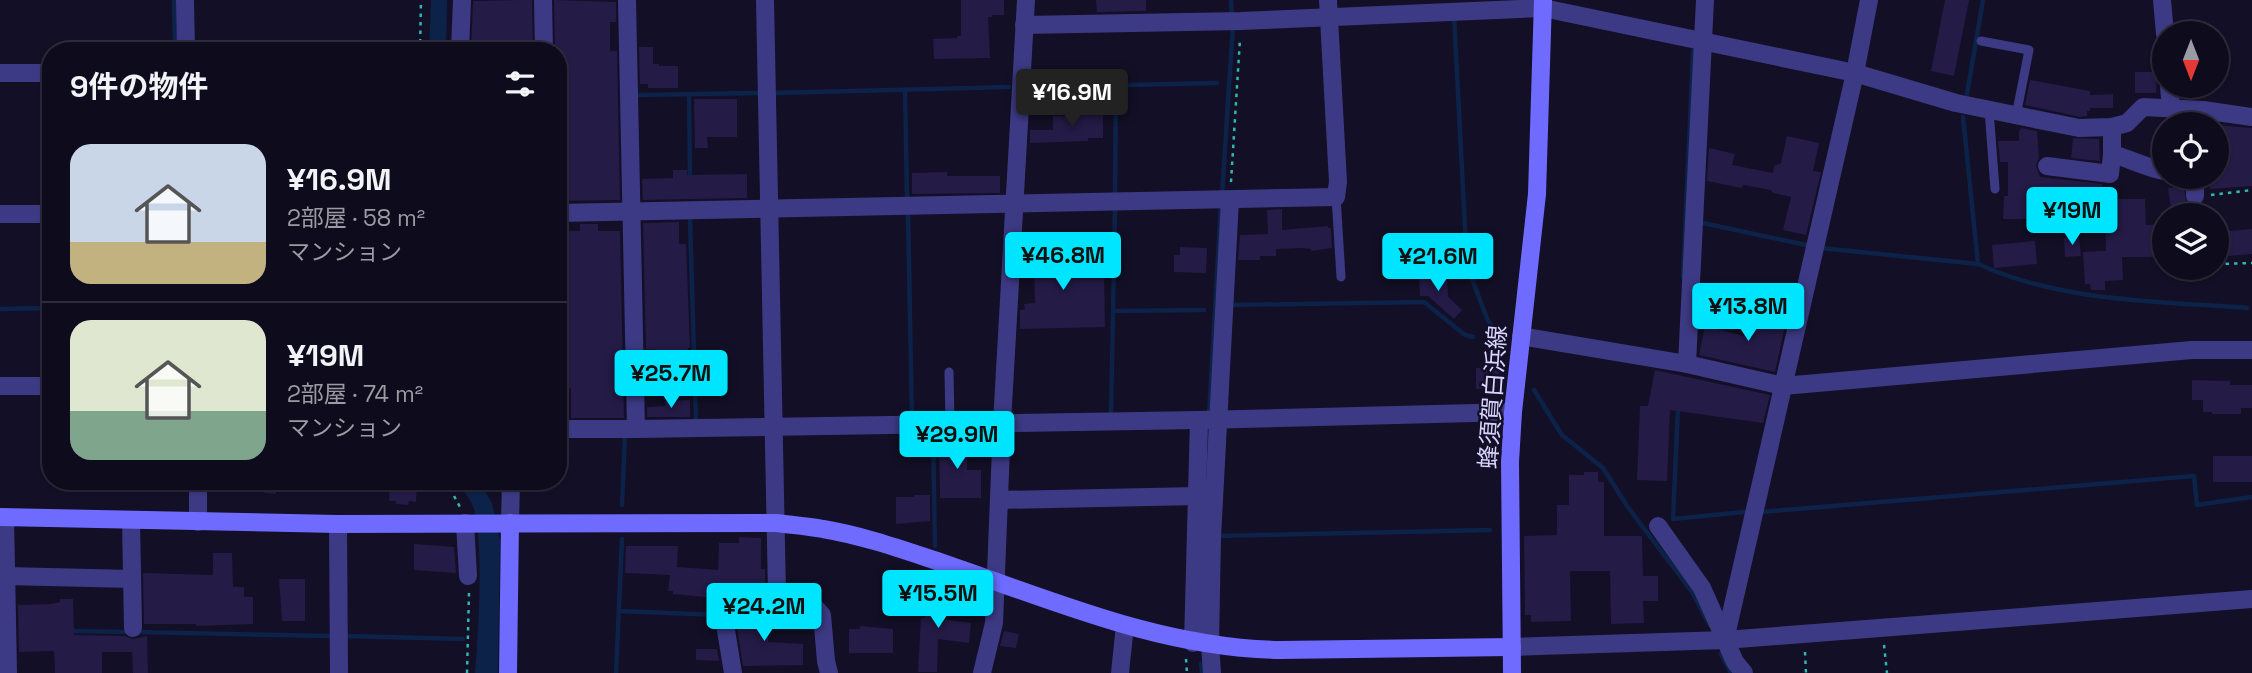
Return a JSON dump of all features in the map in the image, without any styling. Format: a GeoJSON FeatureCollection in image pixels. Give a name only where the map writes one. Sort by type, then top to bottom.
{"type":"FeatureCollection","features":[{"type":"Feature","properties":{"kind":"street"},"geometry":{"type":"LineString","coordinates":[[186,0],[186,42]]}},
{"type":"Feature","properties":{"kind":"street"},"geometry":{"type":"LineString","coordinates":[[460,42],[462,0]]}},
{"type":"Feature","properties":{"kind":"street"},"geometry":{"type":"LineString","coordinates":[[543,0],[544,42]]}},
{"type":"Feature","properties":{"kind":"street"},"geometry":{"type":"LineString","coordinates":[[627,0],[636,429]]}},
{"type":"Feature","properties":{"kind":"street"},"geometry":{"type":"LineString","coordinates":[[765,0],[777,593]]}},
{"type":"Feature","properties":{"kind":"street"},"geometry":{"type":"LineString","coordinates":[[982,673],[994,623],[1002,423],[1026,0]]}},
{"type":"Feature","properties":{"kind":"street"},"geometry":{"type":"LineString","coordinates":[[1688,364],[1705,0]]}},
{"type":"Feature","properties":{"kind":"street"},"geometry":{"type":"LineString","coordinates":[[1726,640],[1855,73],[1869,0]]}},
{"type":"Feature","properties":{"kind":"street"},"geometry":{"type":"LineString","coordinates":[[2162,0],[2164,21]]}},
{"type":"Feature","properties":{"kind":"street"},"geometry":{"type":"LineString","coordinates":[[1024,25],[1235,21],[1329,8],[1454,12],[1543,4],[1703,42],[1855,73],[1956,103],[2079,128],[2112,127],[2127,123],[2143,107],[2203,110],[2252,117]]}},
{"type":"Feature","properties":{"kind":"street","name":"蜂須賀白浜線"},"geometry":{"type":"LineString","coordinates":[[1512,673],[1510,462],[1537,194],[1543,4]]}},
{"type":"Feature","properties":{"kind":"street"},"geometry":{"type":"LineString","coordinates":[[567,213],[1336,197],[1338,183],[1329,8]]}},
{"type":"Feature","properties":{"kind":"street"},"geometry":{"type":"LineString","coordinates":[[0,73],[42,73]]}},
{"type":"Feature","properties":{"kind":"street"},"geometry":{"type":"LineString","coordinates":[[2170,98],[2171,108]]}},
{"type":"Feature","properties":{"kind":"street"},"geometry":{"type":"LineString","coordinates":[[2047,166],[2110,174],[2112,127]]}},
{"type":"Feature","properties":{"kind":"street"},"geometry":{"type":"LineString","coordinates":[[2112,154],[2152,168]]}},
{"type":"Feature","properties":{"kind":"street"},"geometry":{"type":"LineString","coordinates":[[2195,189],[2195,196]]}},
{"type":"Feature","properties":{"kind":"street"},"geometry":{"type":"LineString","coordinates":[[1202,644],[1208,419],[1224,200]]}},
{"type":"Feature","properties":{"kind":"street"},"geometry":{"type":"LineString","coordinates":[[0,214],[42,214]]}},
{"type":"Feature","properties":{"kind":"street"},"geometry":{"type":"LineString","coordinates":[[1521,336],[1688,364],[1783,386],[2192,349],[2252,349]]}},
{"type":"Feature","properties":{"kind":"street"},"geometry":{"type":"LineString","coordinates":[[0,386],[42,386]]}},
{"type":"Feature","properties":{"kind":"street"},"geometry":{"type":"LineString","coordinates":[[567,429],[1513,412]]}},
{"type":"Feature","properties":{"kind":"street"},"geometry":{"type":"LineString","coordinates":[[1208,419],[1198,496],[1202,644],[1212,673]]}},
{"type":"Feature","properties":{"kind":"street"},"geometry":{"type":"LineString","coordinates":[[198,490],[198,522]]}},
{"type":"Feature","properties":{"kind":"street"},"geometry":{"type":"LineString","coordinates":[[508,673],[504,523],[510,490]]}},
{"type":"Feature","properties":{"kind":"street"},"geometry":{"type":"LineString","coordinates":[[999,500],[1198,496]]}},
{"type":"Feature","properties":{"kind":"street"},"geometry":{"type":"LineString","coordinates":[[8,673],[3,517],[338,524],[776,523],[824,529],[876,542],[1125,625],[1202,644],[1279,650],[1512,647],[1726,640],[2252,599]]}},
{"type":"Feature","properties":{"kind":"street"},"geometry":{"type":"LineString","coordinates":[[131,520],[133,628]]}},
{"type":"Feature","properties":{"kind":"street"},"geometry":{"type":"LineString","coordinates":[[465,523],[468,576]]}},
{"type":"Feature","properties":{"kind":"street"},"geometry":{"type":"LineString","coordinates":[[338,524],[339,673]]}},
{"type":"Feature","properties":{"kind":"street"},"geometry":{"type":"LineString","coordinates":[[1658,527],[1702,588],[1735,662],[1744,673]]}},
{"type":"Feature","properties":{"kind":"street"},"geometry":{"type":"LineString","coordinates":[[6,576],[132,579]]}},
{"type":"Feature","properties":{"kind":"street"},"geometry":{"type":"LineString","coordinates":[[733,673],[722,606],[777,593],[803,594],[822,615],[826,661],[830,673]]}},
{"type":"Feature","properties":{"kind":"street"},"geometry":{"type":"LineString","coordinates":[[1119,673],[1125,625]]}},
{"type":"Feature","properties":{"kind":"lane"},"geometry":{"type":"LineString","coordinates":[[1981,41],[2029,50],[2016,116]]}},
{"type":"Feature","properties":{"kind":"lane"},"geometry":{"type":"LineString","coordinates":[[1989,110],[1995,189]]}},
{"type":"Feature","properties":{"kind":"lane"},"geometry":{"type":"LineString","coordinates":[[1336,197],[1341,277]]}},
{"type":"Feature","properties":{"kind":"lane"},"geometry":{"type":"LineString","coordinates":[[949,372],[950,424]]}},
{"type":"Feature","properties":{"kind":"path"},"geometry":{"type":"LineString","coordinates":[[420,42],[421,0]]}},
{"type":"Feature","properties":{"kind":"path"},"geometry":{"type":"LineString","coordinates":[[1224,200],[1235,21]]}},
{"type":"Feature","properties":{"kind":"path"},"geometry":{"type":"LineString","coordinates":[[2195,196],[2252,190]]}},
{"type":"Feature","properties":{"kind":"path"},"geometry":{"type":"LineString","coordinates":[[2229,264],[2252,263]]}},
{"type":"Feature","properties":{"kind":"path"},"geometry":{"type":"LineString","coordinates":[[451,490],[462,510],[465,523]]}},
{"type":"Feature","properties":{"kind":"path"},"geometry":{"type":"LineString","coordinates":[[467,673],[470,633],[468,576]]}},
{"type":"Feature","properties":{"kind":"path"},"geometry":{"type":"LineString","coordinates":[[1883,628],[1887,673]]}},
{"type":"Feature","properties":{"kind":"path"},"geometry":{"type":"LineString","coordinates":[[1803,634],[1806,673]]}},
{"type":"Feature","properties":{"kind":"water"},"geometry":{"type":"Polygon","coordinates":[[[431,0],[447,0],[446,42],[429,42],[431,0]]]}},
{"type":"Feature","properties":{"kind":"water"},"geometry":{"type":"Polygon","coordinates":[[[463,490],[484,490],[492,503],[500,540],[498,673],[475,673],[480,586],[478,537],[472,504],[463,490]]]}},
{"type":"Feature","properties":{"kind":"building"},"geometry":{"type":"Polygon","coordinates":[[[532,0],[533,42],[471,42],[473,1],[532,0]]]}},
{"type":"Feature","properties":{"kind":"building"},"geometry":{"type":"Polygon","coordinates":[[[554,0],[616,2],[616,22],[610,22],[610,51],[617,51],[620,200],[567,201],[567,42],[555,42],[554,0]]]}},
{"type":"Feature","properties":{"kind":"building"},"geometry":{"type":"Polygon","coordinates":[[[961,0],[1004,0],[1004,15],[988,17],[990,58],[934,59],[933,39],[961,36],[961,0]]]}},
{"type":"Feature","properties":{"kind":"building"},"geometry":{"type":"Polygon","coordinates":[[[1096,0],[1146,0],[1146,11],[1097,12],[1096,0]]]}},
{"type":"Feature","properties":{"kind":"building"},"geometry":{"type":"Polygon","coordinates":[[[1945,0],[1969,0],[1954,76],[1931,71],[1945,0]]]}},
{"type":"Feature","properties":{"kind":"building"},"geometry":{"type":"Polygon","coordinates":[[[639,47],[653,47],[653,64],[678,66],[678,88],[648,88],[648,84],[640,84],[639,47]]]}},
{"type":"Feature","properties":{"kind":"building"},"geometry":{"type":"Polygon","coordinates":[[[2135,72],[2152,72],[2152,93],[2135,93],[2135,72]]]}},
{"type":"Feature","properties":{"kind":"building"},"geometry":{"type":"Polygon","coordinates":[[[2030,80],[2090,91],[2090,95],[2113,94],[2113,108],[2090,108],[2087,116],[2080,117],[2025,105],[2030,80]]]}},
{"type":"Feature","properties":{"kind":"building"},"geometry":{"type":"Polygon","coordinates":[[[694,99],[737,99],[737,137],[707,137],[708,148],[695,148],[694,99]]]}},
{"type":"Feature","properties":{"kind":"building"},"geometry":{"type":"Polygon","coordinates":[[[1073,112],[1103,112],[1103,138],[1030,143],[1030,130],[1053,130],[1053,116],[1073,116],[1073,112]]]}},
{"type":"Feature","properties":{"kind":"building"},"geometry":{"type":"Polygon","coordinates":[[[2229,126],[2252,128],[2252,186],[2229,188],[2229,126]]]}},
{"type":"Feature","properties":{"kind":"building"},"geometry":{"type":"Polygon","coordinates":[[[2021,128],[2037,131],[2039,158],[2036,165],[2040,177],[2102,184],[2105,188],[2104,199],[2145,199],[2146,225],[2152,225],[2152,257],[2122,257],[2123,280],[2105,281],[2105,290],[2091,290],[2090,284],[2085,284],[2083,252],[2106,251],[2105,214],[2083,212],[2082,217],[2068,215],[2069,206],[2031,205],[2031,219],[2003,219],[2004,196],[2008,196],[2008,162],[2000,162],[1998,141],[2019,141],[2021,128]]]}},
{"type":"Feature","properties":{"kind":"building"},"geometry":{"type":"Polygon","coordinates":[[[1787,136],[1819,143],[1813,171],[1821,172],[1806,235],[1783,230],[1791,197],[1773,193],[1771,190],[1707,181],[1709,148],[1735,154],[1732,165],[1773,173],[1774,166],[1781,163],[1787,136]]]}},
{"type":"Feature","properties":{"kind":"building"},"geometry":{"type":"Polygon","coordinates":[[[2073,138],[2099,139],[2100,161],[2071,158],[2073,138]]]}},
{"type":"Feature","properties":{"kind":"building"},"geometry":{"type":"Polygon","coordinates":[[[673,170],[687,170],[687,175],[747,174],[747,198],[643,200],[642,179],[673,178],[673,170]]]}},
{"type":"Feature","properties":{"kind":"building"},"geometry":{"type":"Polygon","coordinates":[[[947,172],[947,176],[1000,176],[1000,193],[912,194],[912,173],[947,172]]]}},
{"type":"Feature","properties":{"kind":"building"},"geometry":{"type":"Polygon","coordinates":[[[2168,189],[2184,189],[2186,203],[2170,203],[2168,189]]]}},
{"type":"Feature","properties":{"kind":"building"},"geometry":{"type":"Polygon","coordinates":[[[1282,209],[1282,230],[1328,226],[1331,228],[1332,248],[1311,251],[1302,248],[1276,249],[1276,256],[1260,256],[1260,260],[1238,260],[1240,235],[1268,234],[1267,210],[1282,209]]]}},
{"type":"Feature","properties":{"kind":"building"},"geometry":{"type":"Polygon","coordinates":[[[679,222],[679,244],[686,244],[690,348],[688,366],[656,367],[656,349],[646,349],[643,223],[679,222]]]}},
{"type":"Feature","properties":{"kind":"building"},"geometry":{"type":"Polygon","coordinates":[[[580,224],[598,224],[598,231],[620,231],[624,418],[571,418],[571,388],[567,388],[567,231],[580,231],[580,224]]]}},
{"type":"Feature","properties":{"kind":"building"},"geometry":{"type":"Polygon","coordinates":[[[2252,229],[2252,254],[2229,256],[2229,231],[2252,229]]]}},
{"type":"Feature","properties":{"kind":"building"},"geometry":{"type":"Polygon","coordinates":[[[1094,237],[1107,237],[1107,249],[1094,249],[1094,237]]]}},
{"type":"Feature","properties":{"kind":"building"},"geometry":{"type":"Polygon","coordinates":[[[2079,237],[2081,256],[2065,257],[2064,238],[2079,237]]]}},
{"type":"Feature","properties":{"kind":"building"},"geometry":{"type":"Polygon","coordinates":[[[2035,241],[2037,264],[1994,268],[1992,245],[2035,241]]]}},
{"type":"Feature","properties":{"kind":"building"},"geometry":{"type":"Polygon","coordinates":[[[1068,244],[1069,269],[1104,268],[1105,327],[1020,329],[1020,310],[1025,309],[1024,304],[1035,303],[1034,269],[1028,269],[1027,246],[1068,244]]]}},
{"type":"Feature","properties":{"kind":"building"},"geometry":{"type":"Polygon","coordinates":[[[1180,247],[1207,248],[1206,273],[1174,272],[1174,255],[1180,255],[1180,247]]]}},
{"type":"Feature","properties":{"kind":"building"},"geometry":{"type":"Polygon","coordinates":[[[1447,274],[1448,297],[1462,310],[1454,319],[1428,296],[1420,296],[1419,275],[1447,274]]]}},
{"type":"Feature","properties":{"kind":"building"},"geometry":{"type":"Polygon","coordinates":[[[1758,310],[1787,317],[1775,372],[1699,355],[1705,326],[1752,338],[1758,310]]]}},
{"type":"Feature","properties":{"kind":"building"},"geometry":{"type":"Polygon","coordinates":[[[1499,367],[1500,388],[1476,389],[1476,368],[1499,367]]]}},
{"type":"Feature","properties":{"kind":"building"},"geometry":{"type":"Polygon","coordinates":[[[1655,370],[1770,395],[1763,423],[1670,410],[1667,481],[1637,480],[1640,406],[1648,406],[1655,370]]]}},
{"type":"Feature","properties":{"kind":"building"},"geometry":{"type":"Polygon","coordinates":[[[2192,380],[2230,381],[2230,385],[2252,385],[2252,408],[2241,408],[2241,414],[2203,412],[2203,400],[2192,400],[2192,380]]]}},
{"type":"Feature","properties":{"kind":"building"},"geometry":{"type":"Polygon","coordinates":[[[690,400],[690,417],[647,417],[647,407],[665,406],[665,401],[690,400]]]}},
{"type":"Feature","properties":{"kind":"building"},"geometry":{"type":"Polygon","coordinates":[[[939,437],[964,437],[964,446],[967,446],[967,470],[981,470],[981,498],[940,498],[939,437]]]}},
{"type":"Feature","properties":{"kind":"building"},"geometry":{"type":"Polygon","coordinates":[[[2213,456],[2252,456],[2252,482],[2213,482],[2213,456]]]}},
{"type":"Feature","properties":{"kind":"building"},"geometry":{"type":"Polygon","coordinates":[[[1584,472],[1598,472],[1598,482],[1604,482],[1604,536],[1642,536],[1643,576],[1658,576],[1658,601],[1643,601],[1644,623],[1611,624],[1610,571],[1570,571],[1571,621],[1531,622],[1531,615],[1525,615],[1524,536],[1557,535],[1557,505],[1569,505],[1569,475],[1584,475],[1584,472]]]}},
{"type":"Feature","properties":{"kind":"building"},"geometry":{"type":"Polygon","coordinates":[[[264,490],[276,490],[276,494],[264,493],[264,490]]]}},
{"type":"Feature","properties":{"kind":"building"},"geometry":{"type":"Polygon","coordinates":[[[390,490],[417,490],[416,502],[409,501],[408,505],[389,501],[390,490]]]}},
{"type":"Feature","properties":{"kind":"building"},"geometry":{"type":"Polygon","coordinates":[[[930,495],[930,521],[896,524],[896,497],[930,495]]]}},
{"type":"Feature","properties":{"kind":"building"},"geometry":{"type":"Polygon","coordinates":[[[739,537],[761,538],[761,569],[765,569],[765,584],[715,598],[673,594],[673,591],[668,591],[670,575],[625,573],[626,546],[678,546],[677,567],[718,570],[719,543],[739,543],[739,537]]]}},
{"type":"Feature","properties":{"kind":"building"},"geometry":{"type":"Polygon","coordinates":[[[414,544],[454,547],[456,573],[414,570],[414,544]]]}},
{"type":"Feature","properties":{"kind":"building"},"geometry":{"type":"Polygon","coordinates":[[[213,553],[232,553],[233,587],[244,587],[244,597],[253,597],[253,624],[144,624],[143,573],[213,575],[213,553]]]}},
{"type":"Feature","properties":{"kind":"building"},"geometry":{"type":"Polygon","coordinates":[[[279,579],[305,579],[305,621],[282,621],[279,579]]]}},
{"type":"Feature","properties":{"kind":"building"},"geometry":{"type":"Polygon","coordinates":[[[934,581],[948,584],[940,619],[971,623],[969,643],[938,639],[937,672],[918,672],[921,618],[925,618],[934,581]]]}},
{"type":"Feature","properties":{"kind":"building"},"geometry":{"type":"Polygon","coordinates":[[[60,599],[73,599],[74,635],[125,636],[133,639],[147,636],[148,673],[133,673],[132,652],[102,652],[102,673],[55,673],[54,651],[19,652],[18,605],[51,604],[60,602],[60,599]]]}},
{"type":"Feature","properties":{"kind":"building"},"geometry":{"type":"Polygon","coordinates":[[[768,607],[768,642],[803,644],[803,665],[743,666],[735,615],[768,607]]]}},
{"type":"Feature","properties":{"kind":"building"},"geometry":{"type":"Polygon","coordinates":[[[860,626],[893,629],[893,653],[849,653],[849,629],[860,629],[860,626]]]}},
{"type":"Feature","properties":{"kind":"building"},"geometry":{"type":"Polygon","coordinates":[[[1004,631],[1019,634],[1016,648],[1000,646],[1004,631]]]}},
{"type":"Feature","properties":{"kind":"building"},"geometry":{"type":"Polygon","coordinates":[[[696,649],[717,649],[719,661],[696,660],[696,649]]]}},
{"type":"Feature","properties":{"kind":"waterway"},"geometry":{"type":"LineString","coordinates":[[174,0],[175,42]]}},
{"type":"Feature","properties":{"kind":"waterway"},"geometry":{"type":"LineString","coordinates":[[1231,0],[1232,17]]}},
{"type":"Feature","properties":{"kind":"waterway"},"geometry":{"type":"LineString","coordinates":[[1967,94],[1983,0]]}},
{"type":"Feature","properties":{"kind":"waterway"},"geometry":{"type":"LineString","coordinates":[[1454,16],[1467,266],[1488,321],[1502,339]]}},
{"type":"Feature","properties":{"kind":"waterway"},"geometry":{"type":"LineString","coordinates":[[1222,195],[1233,26]]}},
{"type":"Feature","properties":{"kind":"waterway"},"geometry":{"type":"LineString","coordinates":[[1683,277],[1693,51]]}},
{"type":"Feature","properties":{"kind":"waterway"},"geometry":{"type":"LineString","coordinates":[[1035,87],[1217,83]]}},
{"type":"Feature","properties":{"kind":"waterway"},"geometry":{"type":"LineString","coordinates":[[1115,196],[1116,85]]}},
{"type":"Feature","properties":{"kind":"waterway"},"geometry":{"type":"LineString","coordinates":[[774,93],[1009,87]]}},
{"type":"Feature","properties":{"kind":"waterway"},"geometry":{"type":"LineString","coordinates":[[905,90],[907,198]]}},
{"type":"Feature","properties":{"kind":"waterway"},"geometry":{"type":"LineString","coordinates":[[638,95],[758,93]]}},
{"type":"Feature","properties":{"kind":"waterway"},"geometry":{"type":"LineString","coordinates":[[689,94],[690,181]]}},
{"type":"Feature","properties":{"kind":"waterway"},"geometry":{"type":"LineString","coordinates":[[1963,117],[1978,264]]}},
{"type":"Feature","properties":{"kind":"waterway"},"geometry":{"type":"LineString","coordinates":[[1209,415],[1221,204]]}},
{"type":"Feature","properties":{"kind":"waterway"},"geometry":{"type":"LineString","coordinates":[[1111,415],[1115,211]]}},
{"type":"Feature","properties":{"kind":"waterway"},"geometry":{"type":"LineString","coordinates":[[908,214],[912,421]]}},
{"type":"Feature","properties":{"kind":"waterway"},"geometry":{"type":"LineString","coordinates":[[690,220],[696,423]]}},
{"type":"Feature","properties":{"kind":"waterway"},"geometry":{"type":"LineString","coordinates":[[1703,223],[1806,245]]}},
{"type":"Feature","properties":{"kind":"waterway"},"geometry":{"type":"LineString","coordinates":[[1821,248],[1978,264],[2042,286],[2110,298],[2247,308]]}},
{"type":"Feature","properties":{"kind":"waterway"},"geometry":{"type":"LineString","coordinates":[[1230,305],[1424,302],[1465,335],[1473,337]]}},
{"type":"Feature","properties":{"kind":"waterway"},"geometry":{"type":"LineString","coordinates":[[0,309],[42,308]]}},
{"type":"Feature","properties":{"kind":"waterway"},"geometry":{"type":"LineString","coordinates":[[1113,311],[1204,310]]}},
{"type":"Feature","properties":{"kind":"waterway"},"geometry":{"type":"LineString","coordinates":[[1534,390],[1562,435],[1603,468],[1627,506],[1692,592],[1709,624]]}},
{"type":"Feature","properties":{"kind":"waterway"},"geometry":{"type":"LineString","coordinates":[[1678,408],[1673,519],[1744,512]]}},
{"type":"Feature","properties":{"kind":"waterway"},"geometry":{"type":"LineString","coordinates":[[1207,471],[1209,424]]}},
{"type":"Feature","properties":{"kind":"waterway"},"geometry":{"type":"LineString","coordinates":[[926,433],[985,434]]}},
{"type":"Feature","properties":{"kind":"waterway"},"geometry":{"type":"LineString","coordinates":[[933,433],[935,546]]}},
{"type":"Feature","properties":{"kind":"waterway"},"geometry":{"type":"LineString","coordinates":[[622,505],[625,435],[628,435]]}},
{"type":"Feature","properties":{"kind":"waterway"},"geometry":{"type":"LineString","coordinates":[[1761,512],[2194,476],[2197,505],[2252,497]]}},
{"type":"Feature","properties":{"kind":"waterway"},"geometry":{"type":"LineString","coordinates":[[1219,536],[1490,530]]}},
{"type":"Feature","properties":{"kind":"waterway"},"geometry":{"type":"LineString","coordinates":[[616,673],[622,539]]}},
{"type":"Feature","properties":{"kind":"waterway"},"geometry":{"type":"LineString","coordinates":[[619,611],[718,615]]}},
{"type":"Feature","properties":{"kind":"waterway"},"geometry":{"type":"LineString","coordinates":[[71,631],[129,632]]}},
{"type":"Feature","properties":{"kind":"waterway"},"geometry":{"type":"LineString","coordinates":[[137,632],[332,636]]}},
{"type":"Feature","properties":{"kind":"waterway"},"geometry":{"type":"LineString","coordinates":[[345,636],[463,639]]}},
{"type":"Feature","properties":{"kind":"waterway"},"geometry":{"type":"LineString","coordinates":[[1721,654],[1731,673]]}},
{"type":"Feature","properties":{"kind":"waterway"},"geometry":{"type":"LineString","coordinates":[[1201,664],[1202,673]]}}]}
